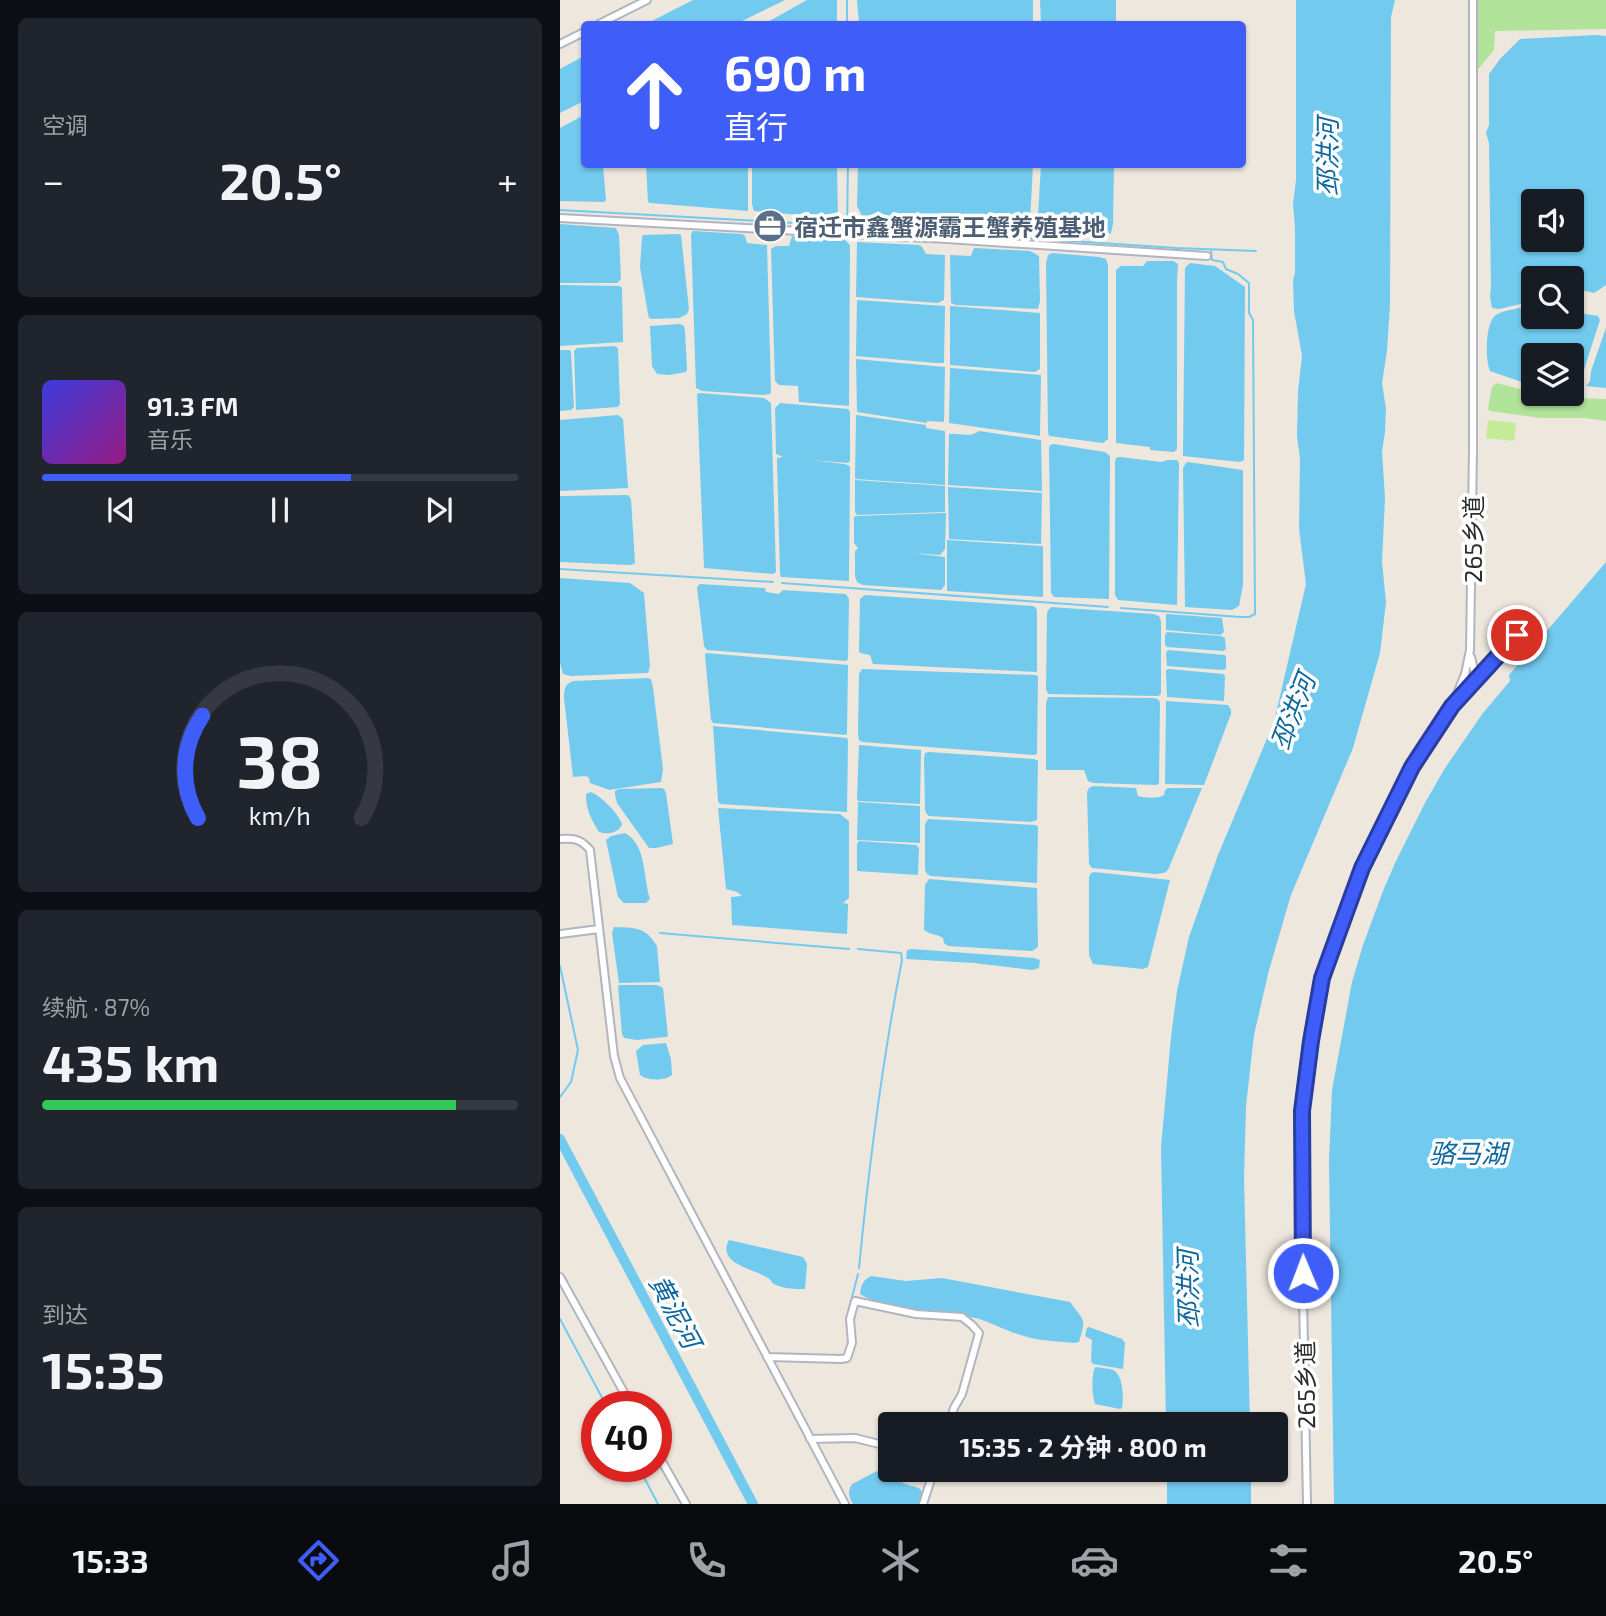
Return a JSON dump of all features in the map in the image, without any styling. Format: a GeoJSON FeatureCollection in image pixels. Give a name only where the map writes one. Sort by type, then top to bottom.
{"type":"FeatureCollection","features":[{"type":"Feature","properties":{"kind":"street"},"geometry":{"type":"LineString","coordinates":[[605,21],[647,0]]}},
{"type":"Feature","properties":{"kind":"street","name":"265乡道"},"geometry":{"type":"LineString","coordinates":[[1307,1504],[1302,1111],[1322,978],[1362,868],[1412,767],[1452,706],[1465,674],[1470,650],[1473,462],[1473,0]]}},
{"type":"Feature","properties":{"kind":"street"},"geometry":{"type":"LineString","coordinates":[[560,44],[581,34]]}},
{"type":"Feature","properties":{"kind":"street"},"geometry":{"type":"LineString","coordinates":[[560,218],[1207,256]]}},
{"type":"Feature","properties":{"kind":"street"},"geometry":{"type":"LineString","coordinates":[[1452,706],[1517,635]]}},
{"type":"Feature","properties":{"kind":"street"},"geometry":{"type":"LineString","coordinates":[[1470,650],[1474,670],[1479,672],[1486,669]]}},
{"type":"Feature","properties":{"kind":"street"},"geometry":{"type":"LineString","coordinates":[[563,839],[576,839],[590,850],[616,1069],[845,1504]]}},
{"type":"Feature","properties":{"kind":"street"},"geometry":{"type":"LineString","coordinates":[[560,934],[599,929]]}},
{"type":"Feature","properties":{"kind":"street"},"geometry":{"type":"LineString","coordinates":[[560,1277],[623,1391]]}},
{"type":"Feature","properties":{"kind":"street"},"geometry":{"type":"LineString","coordinates":[[767,1357],[848,1358],[852,1343],[850,1319],[855,1300],[916,1314],[962,1317],[979,1333],[962,1394],[953,1412]]}},
{"type":"Feature","properties":{"kind":"street"},"geometry":{"type":"LineString","coordinates":[[810,1439],[855,1438],[878,1444]]}},
{"type":"Feature","properties":{"kind":"street"},"geometry":{"type":"LineString","coordinates":[[672,1479],[686,1504]]}},
{"type":"Feature","properties":{"kind":"street"},"geometry":{"type":"LineString","coordinates":[[923,1504],[930,1482]]}},
{"type":"Feature","properties":{"kind":"green space"},"geometry":{"type":"Polygon","coordinates":[[[1477,0],[1606,0],[1606,29],[1495,31],[1494,50],[1476,72],[1477,0]]]}},
{"type":"Feature","properties":{"kind":"green space"},"geometry":{"type":"Polygon","coordinates":[[[1496,383],[1521,389],[1521,406],[1584,406],[1584,398],[1606,399],[1606,421],[1540,418],[1489,411],[1492,387],[1496,383]]]}},
{"type":"Feature","properties":{"kind":"green space"},"geometry":{"type":"Polygon","coordinates":[[[1488,420],[1516,423],[1514,441],[1486,438],[1488,420]]]}},
{"type":"Feature","properties":{"kind":"water"},"geometry":{"type":"Polygon","coordinates":[[[693,0],[785,0],[742,21],[652,21],[693,0]]]}},
{"type":"Feature","properties":{"kind":"water"},"geometry":{"type":"Polygon","coordinates":[[[807,0],[837,0],[837,21],[769,21],[807,0]]]}},
{"type":"Feature","properties":{"kind":"water"},"geometry":{"type":"Polygon","coordinates":[[[857,0],[1033,0],[1033,21],[859,21],[857,0]]]}},
{"type":"Feature","properties":{"kind":"water"},"geometry":{"type":"Polygon","coordinates":[[[1040,0],[1116,0],[1116,21],[1041,21],[1040,0]]]}},
{"type":"Feature","properties":{"kind":"water","name":"邳洪河"},"geometry":{"type":"Polygon","coordinates":[[[1296,0],[1395,0],[1391,17],[1390,304],[1382,383],[1386,409],[1382,451],[1385,498],[1382,562],[1386,602],[1380,653],[1353,748],[1291,895],[1269,970],[1254,1035],[1246,1106],[1244,1178],[1250,1412],[1166,1412],[1161,1147],[1177,991],[1189,937],[1218,855],[1274,722],[1306,584],[1299,529],[1300,458],[1297,437],[1302,356],[1294,311],[1293,204],[1296,180],[1296,0]]]}},
{"type":"Feature","properties":{"kind":"water"},"geometry":{"type":"Polygon","coordinates":[[[1606,36],[1606,285],[1594,293],[1584,291],[1584,266],[1521,266],[1521,304],[1492,308],[1489,143],[1486,133],[1489,125],[1489,74],[1520,39],[1606,36]]]}},
{"type":"Feature","properties":{"kind":"water"},"geometry":{"type":"Polygon","coordinates":[[[581,58],[581,102],[560,113],[560,69],[581,58]]]}},
{"type":"Feature","properties":{"kind":"water"},"geometry":{"type":"Polygon","coordinates":[[[581,117],[581,168],[603,168],[604,202],[560,201],[560,128],[581,117]]]}},
{"type":"Feature","properties":{"kind":"water"},"geometry":{"type":"Polygon","coordinates":[[[646,168],[748,168],[748,211],[648,202],[646,168]]]}},
{"type":"Feature","properties":{"kind":"water"},"geometry":{"type":"Polygon","coordinates":[[[752,168],[837,168],[838,218],[754,211],[752,168]]]}},
{"type":"Feature","properties":{"kind":"water"},"geometry":{"type":"Polygon","coordinates":[[[858,168],[1033,168],[1030,222],[1027,227],[1017,229],[863,218],[857,206],[858,168]]]}},
{"type":"Feature","properties":{"kind":"water"},"geometry":{"type":"Polygon","coordinates":[[[1041,168],[1114,168],[1111,233],[1075,233],[1071,228],[1044,226],[1038,216],[1041,168]]]}},
{"type":"Feature","properties":{"kind":"water"},"geometry":{"type":"Polygon","coordinates":[[[560,224],[616,228],[619,235],[621,279],[617,283],[560,283],[560,224]]]}},
{"type":"Feature","properties":{"kind":"water"},"geometry":{"type":"Polygon","coordinates":[[[693,231],[742,234],[747,243],[767,245],[770,394],[702,391],[696,388],[693,231]]]}},
{"type":"Feature","properties":{"kind":"water"},"geometry":{"type":"Polygon","coordinates":[[[681,235],[689,309],[687,314],[679,318],[652,319],[648,314],[640,267],[642,237],[681,235]]]}},
{"type":"Feature","properties":{"kind":"water"},"geometry":{"type":"Polygon","coordinates":[[[792,236],[843,238],[850,245],[849,406],[799,402],[798,386],[779,385],[775,381],[771,249],[776,246],[789,246],[792,236]]]}},
{"type":"Feature","properties":{"kind":"water"},"geometry":{"type":"Polygon","coordinates":[[[857,242],[919,245],[926,254],[945,255],[944,300],[938,303],[856,297],[857,242]]]}},
{"type":"Feature","properties":{"kind":"water"},"geometry":{"type":"Polygon","coordinates":[[[974,248],[1030,251],[1039,256],[1038,309],[951,303],[950,255],[971,256],[974,248]]]}},
{"type":"Feature","properties":{"kind":"water"},"geometry":{"type":"Polygon","coordinates":[[[1052,253],[1099,257],[1106,259],[1108,265],[1108,439],[1103,443],[1049,436],[1046,263],[1048,255],[1052,253]]]}},
{"type":"Feature","properties":{"kind":"water"},"geometry":{"type":"Polygon","coordinates":[[[1147,261],[1173,261],[1178,264],[1177,449],[1174,452],[1116,443],[1116,270],[1121,266],[1143,266],[1147,261]]]}},
{"type":"Feature","properties":{"kind":"water"},"geometry":{"type":"Polygon","coordinates":[[[1190,263],[1215,266],[1245,287],[1244,460],[1240,462],[1183,456],[1185,268],[1190,263]]]}},
{"type":"Feature","properties":{"kind":"water"},"geometry":{"type":"Polygon","coordinates":[[[560,285],[620,286],[623,342],[560,346],[560,285]]]}},
{"type":"Feature","properties":{"kind":"water"},"geometry":{"type":"Polygon","coordinates":[[[857,300],[945,306],[944,363],[856,356],[857,300]]]}},
{"type":"Feature","properties":{"kind":"water"},"geometry":{"type":"Polygon","coordinates":[[[950,306],[1040,313],[1040,369],[1035,372],[950,365],[950,306]]]}},
{"type":"Feature","properties":{"kind":"water"},"geometry":{"type":"Polygon","coordinates":[[[1521,308],[1521,329],[1584,329],[1584,314],[1598,316],[1600,320],[1584,369],[1584,343],[1521,343],[1521,382],[1490,371],[1487,342],[1490,325],[1492,319],[1501,312],[1521,308]]]}},
{"type":"Feature","properties":{"kind":"water"},"geometry":{"type":"Polygon","coordinates":[[[680,324],[685,331],[686,372],[657,374],[652,366],[650,326],[680,324]]]}},
{"type":"Feature","properties":{"kind":"water"},"geometry":{"type":"Polygon","coordinates":[[[1606,328],[1606,388],[1586,386],[1590,381],[1606,328]]]}},
{"type":"Feature","properties":{"kind":"water"},"geometry":{"type":"Polygon","coordinates":[[[577,348],[618,348],[620,404],[618,407],[576,410],[574,351],[577,348]]]}},
{"type":"Feature","properties":{"kind":"water"},"geometry":{"type":"Polygon","coordinates":[[[560,350],[571,352],[574,407],[560,411],[560,350]]]}},
{"type":"Feature","properties":{"kind":"water"},"geometry":{"type":"Polygon","coordinates":[[[856,359],[945,367],[944,422],[927,423],[857,412],[856,359]]]}},
{"type":"Feature","properties":{"kind":"water"},"geometry":{"type":"Polygon","coordinates":[[[950,368],[1041,375],[1040,436],[949,423],[950,368]]]}},
{"type":"Feature","properties":{"kind":"water"},"geometry":{"type":"Polygon","coordinates":[[[699,393],[764,398],[771,403],[776,572],[773,574],[704,568],[699,393]]]}},
{"type":"Feature","properties":{"kind":"water"},"geometry":{"type":"Polygon","coordinates":[[[780,403],[848,409],[850,412],[850,461],[811,460],[850,467],[849,581],[781,577],[777,458],[783,457],[776,454],[775,408],[780,403]]]}},
{"type":"Feature","properties":{"kind":"water"},"geometry":{"type":"Polygon","coordinates":[[[618,415],[623,419],[628,488],[560,491],[560,420],[618,415]]]}},
{"type":"Feature","properties":{"kind":"water"},"geometry":{"type":"Polygon","coordinates":[[[856,415],[926,425],[926,428],[945,431],[945,485],[855,479],[856,415]]]}},
{"type":"Feature","properties":{"kind":"water"},"geometry":{"type":"Polygon","coordinates":[[[979,431],[1041,440],[1042,491],[948,485],[949,434],[969,435],[979,431]]]}},
{"type":"Feature","properties":{"kind":"water"},"geometry":{"type":"Polygon","coordinates":[[[1054,444],[1105,452],[1110,456],[1109,599],[1054,597],[1051,593],[1049,448],[1054,444]]]}},
{"type":"Feature","properties":{"kind":"water"},"geometry":{"type":"Polygon","coordinates":[[[1116,458],[1161,462],[1177,460],[1179,463],[1177,605],[1118,600],[1115,595],[1115,462],[1116,458]]]}},
{"type":"Feature","properties":{"kind":"water"},"geometry":{"type":"Polygon","coordinates":[[[1188,462],[1243,470],[1243,585],[1239,606],[1232,610],[1185,607],[1183,468],[1188,462]]]}},
{"type":"Feature","properties":{"kind":"water"},"geometry":{"type":"Polygon","coordinates":[[[855,480],[945,486],[945,512],[857,515],[855,480]]]}},
{"type":"Feature","properties":{"kind":"water"},"geometry":{"type":"Polygon","coordinates":[[[948,487],[1042,493],[1041,544],[949,539],[948,487]]]}},
{"type":"Feature","properties":{"kind":"water"},"geometry":{"type":"Polygon","coordinates":[[[628,495],[631,499],[635,563],[560,562],[560,496],[628,495]]]}},
{"type":"Feature","properties":{"kind":"water"},"geometry":{"type":"Polygon","coordinates":[[[946,513],[945,549],[940,555],[912,553],[945,557],[945,585],[941,590],[863,585],[857,582],[855,551],[858,548],[854,543],[854,517],[946,513]]]}},
{"type":"Feature","properties":{"kind":"water"},"geometry":{"type":"Polygon","coordinates":[[[947,540],[1043,546],[1043,597],[947,591],[947,540]]]}},
{"type":"Feature","properties":{"kind":"water","name":"骆马湖"},"geometry":{"type":"Polygon","coordinates":[[[1606,562],[1606,1504],[1334,1504],[1329,1161],[1332,1090],[1352,982],[1363,945],[1396,861],[1445,768],[1483,713],[1510,681],[1509,675],[1606,562]]]}},
{"type":"Feature","properties":{"kind":"water"},"geometry":{"type":"Polygon","coordinates":[[[560,578],[630,583],[644,593],[650,666],[648,673],[563,674],[560,663],[560,578]]]}},
{"type":"Feature","properties":{"kind":"water"},"geometry":{"type":"Polygon","coordinates":[[[700,584],[765,588],[766,592],[779,594],[783,590],[846,594],[849,599],[848,659],[846,661],[707,650],[704,646],[697,587],[700,584]]]}},
{"type":"Feature","properties":{"kind":"water"},"geometry":{"type":"Polygon","coordinates":[[[865,595],[1033,606],[1037,612],[1037,672],[873,664],[870,655],[859,651],[860,599],[865,595]]]}},
{"type":"Feature","properties":{"kind":"water"},"geometry":{"type":"Polygon","coordinates":[[[1051,607],[1159,616],[1161,694],[1048,694],[1047,612],[1051,607]]]}},
{"type":"Feature","properties":{"kind":"water"},"geometry":{"type":"Polygon","coordinates":[[[1167,614],[1222,618],[1224,632],[1220,635],[1166,630],[1167,614]]]}},
{"type":"Feature","properties":{"kind":"water"},"geometry":{"type":"Polygon","coordinates":[[[1167,632],[1221,636],[1225,638],[1226,649],[1223,651],[1167,647],[1167,632]]]}},
{"type":"Feature","properties":{"kind":"water"},"geometry":{"type":"Polygon","coordinates":[[[1168,650],[1224,655],[1226,669],[1167,666],[1168,650]]]}},
{"type":"Feature","properties":{"kind":"water"},"geometry":{"type":"Polygon","coordinates":[[[706,653],[848,665],[846,735],[713,723],[706,653]]]}},
{"type":"Feature","properties":{"kind":"water"},"geometry":{"type":"Polygon","coordinates":[[[862,669],[1038,676],[1037,754],[862,742],[858,733],[859,674],[862,669]]]}},
{"type":"Feature","properties":{"kind":"water"},"geometry":{"type":"Polygon","coordinates":[[[1166,670],[1223,674],[1224,701],[1167,697],[1166,670]]]}},
{"type":"Feature","properties":{"kind":"water"},"geometry":{"type":"Polygon","coordinates":[[[651,679],[653,688],[663,769],[661,782],[609,790],[590,783],[586,776],[573,777],[564,698],[567,685],[573,681],[651,679]]]}},
{"type":"Feature","properties":{"kind":"water"},"geometry":{"type":"Polygon","coordinates":[[[1048,697],[1159,700],[1159,783],[1093,783],[1088,781],[1084,770],[1046,770],[1048,697]]]}},
{"type":"Feature","properties":{"kind":"water"},"geometry":{"type":"Polygon","coordinates":[[[1166,701],[1228,705],[1231,710],[1204,785],[1165,784],[1166,701]]]}},
{"type":"Feature","properties":{"kind":"water"},"geometry":{"type":"Polygon","coordinates":[[[713,726],[847,738],[847,812],[720,804],[713,726]]]}},
{"type":"Feature","properties":{"kind":"water"},"geometry":{"type":"Polygon","coordinates":[[[859,745],[921,750],[920,804],[858,801],[859,745]]]}},
{"type":"Feature","properties":{"kind":"water"},"geometry":{"type":"Polygon","coordinates":[[[925,753],[1038,761],[1037,820],[1031,822],[929,816],[925,809],[924,758],[925,753]]]}},
{"type":"Feature","properties":{"kind":"water"},"geometry":{"type":"Polygon","coordinates":[[[1093,786],[1136,788],[1138,796],[1151,798],[1164,795],[1168,788],[1202,788],[1168,870],[1156,874],[1092,868],[1089,864],[1087,792],[1093,786]]]}},
{"type":"Feature","properties":{"kind":"water"},"geometry":{"type":"Polygon","coordinates":[[[661,788],[666,793],[673,844],[649,848],[617,803],[615,791],[661,788]]]}},
{"type":"Feature","properties":{"kind":"water"},"geometry":{"type":"Polygon","coordinates":[[[591,792],[604,801],[620,820],[621,827],[616,831],[599,832],[587,805],[586,794],[591,792]]]}},
{"type":"Feature","properties":{"kind":"water"},"geometry":{"type":"Polygon","coordinates":[[[858,802],[920,806],[920,843],[857,840],[858,802]]]}},
{"type":"Feature","properties":{"kind":"water"},"geometry":{"type":"Polygon","coordinates":[[[718,808],[840,814],[849,821],[849,898],[843,903],[848,904],[847,934],[732,925],[731,897],[742,896],[726,889],[718,808]]]}},
{"type":"Feature","properties":{"kind":"water"},"geometry":{"type":"Polygon","coordinates":[[[928,819],[1036,825],[1037,883],[927,874],[925,824],[928,819]]]}},
{"type":"Feature","properties":{"kind":"water"},"geometry":{"type":"Polygon","coordinates":[[[625,833],[632,838],[641,854],[650,899],[646,903],[624,903],[618,897],[606,840],[625,833]]]}},
{"type":"Feature","properties":{"kind":"water"},"geometry":{"type":"Polygon","coordinates":[[[859,841],[916,845],[919,848],[918,875],[857,871],[859,841]]]}},
{"type":"Feature","properties":{"kind":"water"},"geometry":{"type":"Polygon","coordinates":[[[1094,872],[1170,880],[1148,967],[1143,969],[1093,964],[1089,955],[1089,877],[1094,872]]]}},
{"type":"Feature","properties":{"kind":"water"},"geometry":{"type":"Polygon","coordinates":[[[929,879],[1037,888],[1038,947],[1032,951],[948,946],[943,938],[924,930],[925,885],[929,879]]]}},
{"type":"Feature","properties":{"kind":"water"},"geometry":{"type":"Polygon","coordinates":[[[614,927],[639,929],[653,939],[657,946],[660,982],[619,983],[612,933],[614,927]]]}},
{"type":"Feature","properties":{"kind":"water"},"geometry":{"type":"Polygon","coordinates":[[[907,950],[1040,960],[1039,968],[1032,970],[906,959],[907,950]]]}},
{"type":"Feature","properties":{"kind":"water"},"geometry":{"type":"Polygon","coordinates":[[[620,985],[657,985],[663,988],[668,1036],[637,1040],[624,1038],[620,985]]]}},
{"type":"Feature","properties":{"kind":"water"},"geometry":{"type":"Polygon","coordinates":[[[666,1043],[672,1075],[656,1079],[640,1075],[636,1051],[643,1045],[666,1043]]]}},
{"type":"Feature","properties":{"kind":"water"},"geometry":{"type":"Polygon","coordinates":[[[729,1240],[803,1257],[807,1264],[805,1289],[779,1286],[739,1265],[728,1255],[726,1248],[729,1240]]]}},
{"type":"Feature","properties":{"kind":"water"},"geometry":{"type":"Polygon","coordinates":[[[871,1276],[906,1281],[942,1278],[1070,1302],[1083,1321],[1083,1328],[1079,1342],[1074,1343],[1034,1338],[975,1318],[902,1309],[860,1294],[863,1283],[871,1276]]]}},
{"type":"Feature","properties":{"kind":"water"},"geometry":{"type":"Polygon","coordinates":[[[1089,1327],[1122,1339],[1125,1343],[1123,1369],[1093,1364],[1092,1340],[1085,1336],[1089,1327]]]}},
{"type":"Feature","properties":{"kind":"water"},"geometry":{"type":"Polygon","coordinates":[[[1095,1367],[1113,1370],[1119,1376],[1123,1393],[1122,1408],[1095,1404],[1092,1386],[1095,1367]]]}},
{"type":"Feature","properties":{"kind":"water"},"geometry":{"type":"Polygon","coordinates":[[[878,1471],[878,1482],[902,1482],[921,1490],[920,1504],[853,1504],[849,1494],[852,1484],[878,1471]]]}},
{"type":"Feature","properties":{"kind":"water"},"geometry":{"type":"Polygon","coordinates":[[[1167,1482],[1251,1482],[1251,1504],[1167,1504],[1167,1482]]]}},
{"type":"Feature","properties":{"kind":"waterway"},"geometry":{"type":"LineString","coordinates":[[847,0],[847,21]]}},
{"type":"Feature","properties":{"kind":"waterway"},"geometry":{"type":"LineString","coordinates":[[847,226],[848,168]]}},
{"type":"Feature","properties":{"kind":"waterway"},"geometry":{"type":"LineString","coordinates":[[560,210],[1256,251]]}},
{"type":"Feature","properties":{"kind":"waterway"},"geometry":{"type":"LineString","coordinates":[[1121,608],[1240,617],[1255,614],[1253,320],[1249,313],[1249,283],[1226,269],[1223,262],[1212,260],[1211,250]]}},
{"type":"Feature","properties":{"kind":"waterway"},"geometry":{"type":"LineString","coordinates":[[560,569],[773,582]]}},
{"type":"Feature","properties":{"kind":"waterway"},"geometry":{"type":"LineString","coordinates":[[782,583],[1108,607]]}},
{"type":"Feature","properties":{"kind":"waterway"},"geometry":{"type":"LineString","coordinates":[[660,933],[849,949]]}},
{"type":"Feature","properties":{"kind":"waterway"},"geometry":{"type":"LineString","coordinates":[[858,949],[901,953],[902,960],[877,1114],[859,1268]]}},
{"type":"Feature","properties":{"kind":"waterway"},"geometry":{"type":"LineString","coordinates":[[560,966],[578,1050],[571,1082],[560,1097]]}},
{"type":"Feature","properties":{"kind":"waterway","name":"黄泥河"},"geometry":{"type":"LineString","coordinates":[[560,1139],[753,1504]]}},
{"type":"Feature","properties":{"kind":"waterway"},"geometry":{"type":"LineString","coordinates":[[849,1309],[858,1274]]}},
{"type":"Feature","properties":{"kind":"waterway"},"geometry":{"type":"LineString","coordinates":[[560,1319],[598,1391]]}},
{"type":"Feature","properties":{"kind":"waterway"},"geometry":{"type":"LineString","coordinates":[[646,1482],[658,1504]]}},
{"type":"Feature","properties":{"kind":"place","name":"宿迁市鑫蟹源霸王蟹养殖基地"},"geometry":{"type":"Point","coordinates":[770,226]}},
{"type":"Feature","properties":{"kind":"route"},"geometry":{"type":"LineString","coordinates":[[1303,1273],[1302,1111],[1322,978],[1362,868],[1412,767],[1452,706],[1517,635]]}}]}
